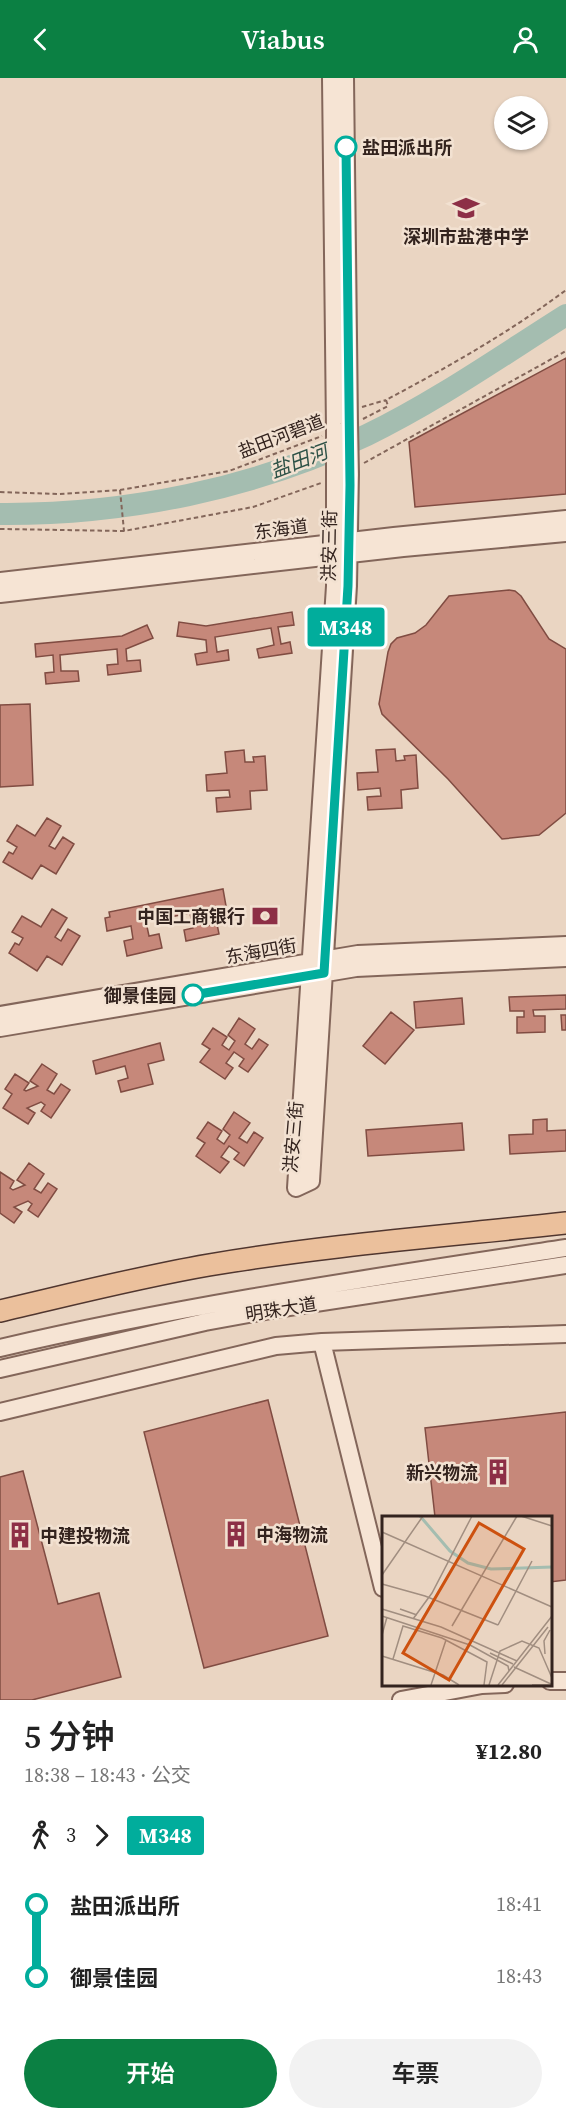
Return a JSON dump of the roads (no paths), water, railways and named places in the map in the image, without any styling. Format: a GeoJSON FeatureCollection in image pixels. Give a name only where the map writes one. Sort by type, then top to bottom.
{"type":"FeatureCollection","features":[{"type":"Feature","properties":{"kind":"main road"},"geometry":{"type":"LineString","coordinates":[[0,1298],[140,1265],[219,1251],[286,1241],[566,1210]]}},
{"type":"Feature","properties":{"kind":"main road"},"geometry":{"type":"LineString","coordinates":[[0,1311],[141,1278],[209,1265],[351,1246],[566,1223]]}},
{"type":"Feature","properties":{"kind":"street","name":"洪安三街"},"geometry":{"type":"LineString","coordinates":[[332,78],[343,424]]}},
{"type":"Feature","properties":{"kind":"street","name":"洪安三街"},"geometry":{"type":"LineString","coordinates":[[317,968],[296,1188],[311,1182],[317,968],[342,549],[345,78]]}},
{"type":"Feature","properties":{"kind":"street","name":"东海道"},"geometry":{"type":"LineString","coordinates":[[0,594],[566,519]]}},
{"type":"Feature","properties":{"kind":"street","name":"东海道"},"geometry":{"type":"LineString","coordinates":[[0,581],[342,549],[566,533]]}},
{"type":"Feature","properties":{"kind":"street","name":"东海四街"},"geometry":{"type":"LineString","coordinates":[[0,1028],[317,968],[358,954],[566,945]]}},
{"type":"Feature","properties":{"kind":"street","name":"东海四街"},"geometry":{"type":"LineString","coordinates":[[0,1016],[317,968],[566,958]]}},
{"type":"Feature","properties":{"kind":"street","name":"明珠大道"},"geometry":{"type":"LineString","coordinates":[[0,1348],[168,1312],[566,1248]]}},
{"type":"Feature","properties":{"kind":"street","name":"明珠大道"},"geometry":{"type":"LineString","coordinates":[[0,1369],[205,1322],[566,1265]]}},
{"type":"Feature","properties":{"kind":"street"},"geometry":{"type":"LineString","coordinates":[[0,1412],[276,1346],[322,1342],[566,1334]]}},
{"type":"Feature","properties":{"kind":"street"},"geometry":{"type":"LineString","coordinates":[[322,1342],[382,1584]]}},
{"type":"Feature","properties":{"kind":"street"},"geometry":{"type":"LineString","coordinates":[[407,1695],[475,1685]]}},
{"type":"Feature","properties":{"kind":"waterway","name":"盐田河"},"geometry":{"type":"LineString","coordinates":[[0,514],[94,510],[141,504],[234,484],[279,470],[324,454],[393,422],[468,378],[566,315]]}},
{"type":"Feature","properties":{"kind":"place","name":"盐田派出所"},"geometry":{"type":"Point","coordinates":[346,147]}},
{"type":"Feature","properties":{"kind":"place","name":"深圳市盐港中学"},"geometry":{"type":"Point","coordinates":[466,208]}},
{"type":"Feature","properties":{"kind":"place","name":"中国工商银行"},"geometry":{"type":"Point","coordinates":[265,916]}},
{"type":"Feature","properties":{"kind":"place","name":"御景佳园"},"geometry":{"type":"Point","coordinates":[193,995]}},
{"type":"Feature","properties":{"kind":"place","name":"新兴物流"},"geometry":{"type":"Point","coordinates":[498,1472]}},
{"type":"Feature","properties":{"kind":"place","name":"中海物流"},"geometry":{"type":"Point","coordinates":[236,1534]}},
{"type":"Feature","properties":{"kind":"place","name":"中建投物流"},"geometry":{"type":"Point","coordinates":[20,1535]}}]}
